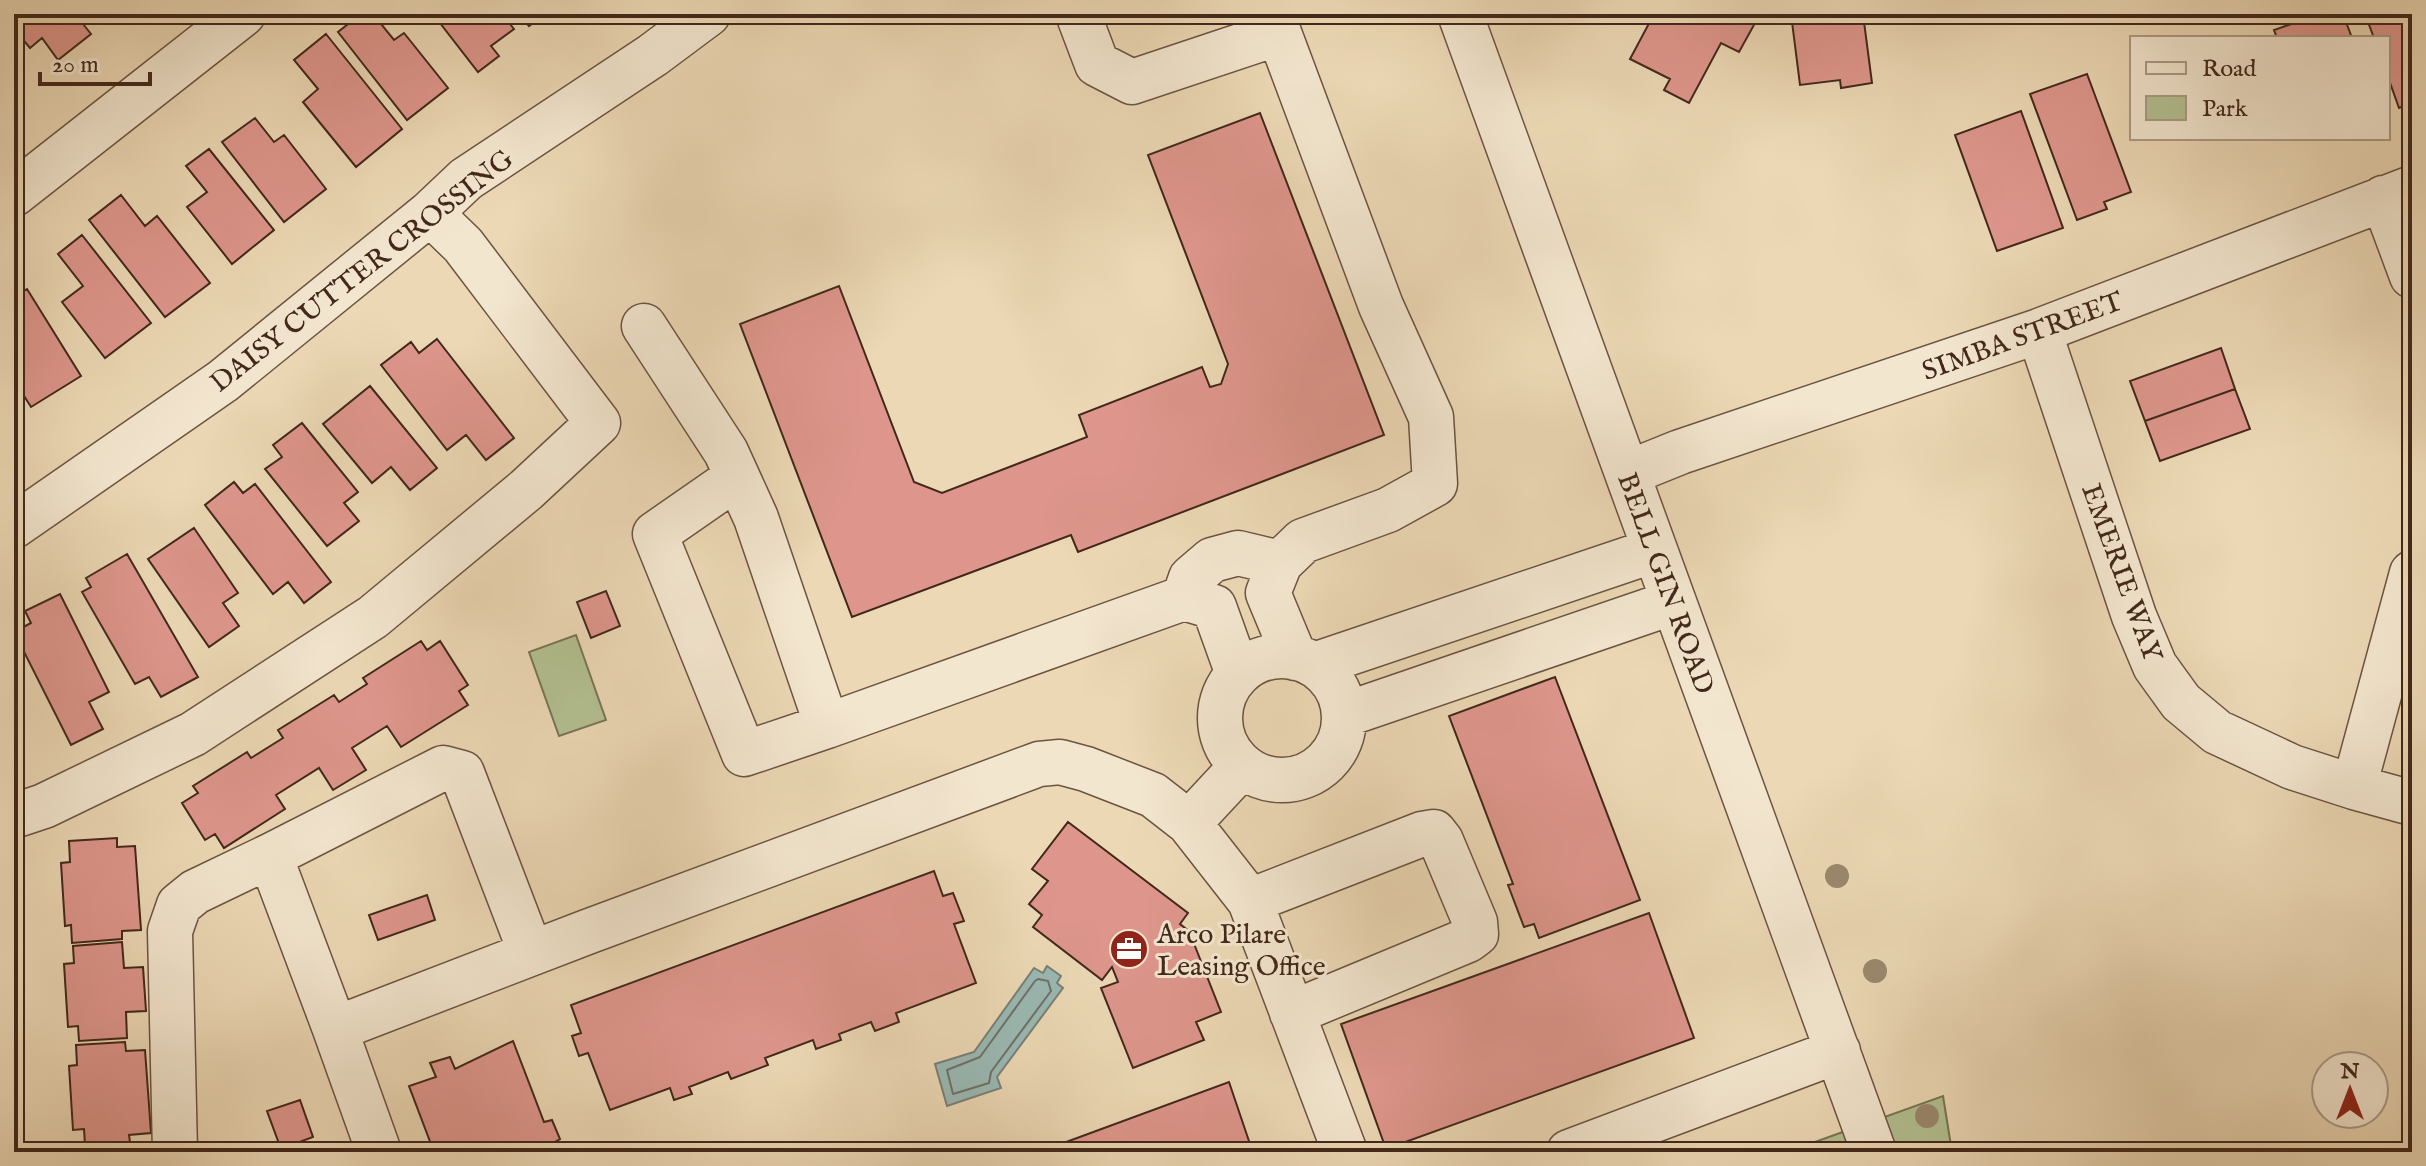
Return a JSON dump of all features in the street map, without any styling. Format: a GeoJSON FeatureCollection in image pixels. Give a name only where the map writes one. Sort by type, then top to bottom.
{"type":"FeatureCollection","features":[{"type":"Feature","properties":{"kind":"street"},"geometry":{"type":"LineString","coordinates":[[14,194],[243,14]]}},
{"type":"Feature","properties":{"kind":"street","name":"DAISY CUTTER CROSSING"},"geometry":{"type":"LineString","coordinates":[[14,526],[223,381],[430,213],[466,179],[653,55],[708,14]]}},
{"type":"Feature","properties":{"kind":"street"},"geometry":{"type":"LineString","coordinates":[[1078,14],[1097,64],[1132,82],[1279,33],[1381,306],[1431,417],[1435,484],[1388,510],[1303,541],[1274,578]]}},
{"type":"Feature","properties":{"kind":"street","name":"BELL GIN ROAD"},"geometry":{"type":"LineString","coordinates":[[1460,14],[1874,1152]]}},
{"type":"Feature","properties":{"kind":"street"},"geometry":{"type":"LineString","coordinates":[[2397,193],[2412,276]]}},
{"type":"Feature","properties":{"kind":"street","name":"SIMBA STREET"},"geometry":{"type":"LineString","coordinates":[[1628,473],[1680,452],[2039,331],[2397,193]]}},
{"type":"Feature","properties":{"kind":"street"},"geometry":{"type":"LineString","coordinates":[[14,816],[44,806],[193,734],[373,617],[526,490],[598,423],[463,245],[430,213]]}},
{"type":"Feature","properties":{"kind":"street"},"geometry":{"type":"LineString","coordinates":[[644,326],[726,452],[756,518],[827,726]]}},
{"type":"Feature","properties":{"kind":"street","name":"EMERIE WAY"},"geometry":{"type":"LineString","coordinates":[[2039,331],[2134,616],[2155,666],[2181,702],[2217,732],[2292,767],[2412,803]]}},
{"type":"Feature","properties":{"kind":"street"},"geometry":{"type":"LineString","coordinates":[[737,477],[655,534],[744,754],[1199,602]]}},
{"type":"Feature","properties":{"kind":"street"},"geometry":{"type":"LineString","coordinates":[[1305,661],[1655,550]]}},
{"type":"Feature","properties":{"kind":"street"},"geometry":{"type":"LineString","coordinates":[[1238,674],[1199,602],[1191,578],[1212,560],[1238,553],[1274,578],[1305,661]]}},
{"type":"Feature","properties":{"kind":"street"},"geometry":{"type":"LineString","coordinates":[[2354,787],[2412,573]]}},
{"type":"Feature","properties":{"kind":"street"},"geometry":{"type":"LineString","coordinates":[[1344,715],[1674,602]]}},
{"type":"Feature","properties":{"kind":"street"},"geometry":{"type":"LineString","coordinates":[[1274,656],[1305,661],[1329,678],[1340,695],[1344,715],[1342,735],[1333,754],[1319,769],[1300,778],[1280,780],[1260,776],[1242,766],[1229,750],[1221,731],[1220,711],[1226,691],[1238,674],[1255,663],[1274,656]]}},
{"type":"Feature","properties":{"kind":"street"},"geometry":{"type":"LineString","coordinates":[[335,1029],[1039,764],[1060,762],[1153,795],[1189,823],[1250,901],[1345,1152]]}},
{"type":"Feature","properties":{"kind":"street"},"geometry":{"type":"LineString","coordinates":[[1189,823],[1242,766]]}},
{"type":"Feature","properties":{"kind":"street"},"geometry":{"type":"LineString","coordinates":[[175,1152],[170,931],[179,905],[195,892],[443,768],[462,773],[531,953]]}},
{"type":"Feature","properties":{"kind":"street"},"geometry":{"type":"LineString","coordinates":[[1250,901],[1434,832],[1441,841],[1475,922],[1476,934],[1468,940],[1292,1013]]}},
{"type":"Feature","properties":{"kind":"street"},"geometry":{"type":"LineString","coordinates":[[270,856],[379,1152]]}},
{"type":"Feature","properties":{"kind":"street"},"geometry":{"type":"LineString","coordinates":[[1569,1152],[1838,1051]]}},
{"type":"Feature","properties":{"kind":"green space"},"geometry":{"type":"Polygon","coordinates":[[[576,635],[606,720],[559,736],[529,652],[576,635]]]}},
{"type":"Feature","properties":{"kind":"green space"},"geometry":{"type":"Polygon","coordinates":[[[1943,1096],[1952,1152],[1787,1152],[1943,1096]]]}},
{"type":"Feature","properties":{"kind":"water"},"geometry":{"type":"Polygon","coordinates":[[[1047,966],[1061,976],[1057,983],[1063,988],[997,1077],[1001,1088],[947,1106],[935,1064],[974,1052],[1034,968],[1043,973],[1047,966]]]}},
{"type":"Feature","properties":{"kind":"building"},"geometry":{"type":"Polygon","coordinates":[[[14,14],[75,14],[91,34],[58,60],[42,38],[30,48],[14,29],[14,14]]]}},
{"type":"Feature","properties":{"kind":"building"},"geometry":{"type":"Polygon","coordinates":[[[87,14],[109,14],[95,24],[87,14]]]}},
{"type":"Feature","properties":{"kind":"building"},"geometry":{"type":"Polygon","coordinates":[[[361,14],[373,14],[394,40],[404,33],[448,88],[407,120],[338,32],[361,14]]]}},
{"type":"Feature","properties":{"kind":"building"},"geometry":{"type":"Polygon","coordinates":[[[433,14],[502,14],[514,29],[491,46],[499,56],[478,72],[433,14]]]}},
{"type":"Feature","properties":{"kind":"building"},"geometry":{"type":"Polygon","coordinates":[[[519,14],[544,14],[529,26],[519,14]]]}},
{"type":"Feature","properties":{"kind":"building"},"geometry":{"type":"Polygon","coordinates":[[[1654,14],[1760,14],[1739,52],[1721,43],[1689,103],[1664,90],[1670,79],[1630,59],[1654,14]]]}},
{"type":"Feature","properties":{"kind":"building"},"geometry":{"type":"Polygon","coordinates":[[[1791,14],[1863,14],[1872,83],[1841,88],[1840,80],[1800,85],[1791,14]]]}},
{"type":"Feature","properties":{"kind":"building"},"geometry":{"type":"Polygon","coordinates":[[[2298,14],[2343,14],[2351,36],[2276,36],[2274,30],[2300,21],[2298,14]]]}},
{"type":"Feature","properties":{"kind":"building"},"geometry":{"type":"Polygon","coordinates":[[[2365,14],[2412,14],[2412,103],[2399,108],[2390,83],[2390,36],[2373,36],[2365,14]]]}},
{"type":"Feature","properties":{"kind":"building"},"geometry":{"type":"Polygon","coordinates":[[[326,34],[402,129],[356,167],[303,102],[318,89],[294,60],[326,34]]]}},
{"type":"Feature","properties":{"kind":"building"},"geometry":{"type":"Polygon","coordinates":[[[2087,74],[2131,192],[2104,202],[2107,209],[2077,220],[2030,94],[2087,74]]]}},
{"type":"Feature","properties":{"kind":"building"},"geometry":{"type":"Polygon","coordinates":[[[2021,111],[2063,228],[1997,251],[1955,135],[2021,111]]]}},
{"type":"Feature","properties":{"kind":"building"},"geometry":{"type":"Polygon","coordinates":[[[1260,113],[1384,435],[1078,552],[1071,535],[852,617],[740,324],[839,286],[914,482],[942,493],[1087,437],[1079,415],[1202,367],[1210,387],[1221,384],[1228,364],[1148,155],[1260,113]]]}},
{"type":"Feature","properties":{"kind":"building"},"geometry":{"type":"Polygon","coordinates":[[[255,118],[274,142],[284,135],[326,189],[284,222],[222,142],[255,118]]]}},
{"type":"Feature","properties":{"kind":"building"},"geometry":{"type":"Polygon","coordinates":[[[209,149],[274,230],[232,264],[187,207],[207,192],[186,166],[209,149]]]}},
{"type":"Feature","properties":{"kind":"building"},"geometry":{"type":"Polygon","coordinates":[[[121,195],[145,226],[157,216],[210,283],[165,317],[89,220],[121,195]]]}},
{"type":"Feature","properties":{"kind":"building"},"geometry":{"type":"Polygon","coordinates":[[[82,235],[151,323],[105,358],[62,302],[83,286],[58,254],[82,235]]]}},
{"type":"Feature","properties":{"kind":"building"},"geometry":{"type":"Polygon","coordinates":[[[27,289],[81,376],[31,407],[14,380],[14,297],[27,289]]]}},
{"type":"Feature","properties":{"kind":"building"},"geometry":{"type":"Polygon","coordinates":[[[437,339],[514,438],[486,460],[466,435],[447,450],[381,365],[411,342],[419,353],[437,339]]]}},
{"type":"Feature","properties":{"kind":"building"},"geometry":{"type":"Polygon","coordinates":[[[2221,348],[2235,389],[2145,421],[2130,381],[2221,348]]]}},
{"type":"Feature","properties":{"kind":"building"},"geometry":{"type":"Polygon","coordinates":[[[370,386],[437,468],[410,490],[391,467],[372,483],[323,424],[370,386]]]}},
{"type":"Feature","properties":{"kind":"building"},"geometry":{"type":"Polygon","coordinates":[[[2235,389],[2250,429],[2160,461],[2145,421],[2235,389]]]}},
{"type":"Feature","properties":{"kind":"building"},"geometry":{"type":"Polygon","coordinates":[[[302,423],[358,492],[344,503],[359,521],[327,546],[265,469],[282,457],[273,445],[302,423]]]}},
{"type":"Feature","properties":{"kind":"building"},"geometry":{"type":"Polygon","coordinates":[[[234,482],[243,493],[255,484],[331,582],[304,603],[288,582],[273,594],[205,505],[234,482]]]}},
{"type":"Feature","properties":{"kind":"building"},"geometry":{"type":"Polygon","coordinates":[[[194,528],[238,593],[223,603],[239,626],[209,647],[148,559],[194,528]]]}},
{"type":"Feature","properties":{"kind":"building"},"geometry":{"type":"Polygon","coordinates":[[[127,554],[198,677],[161,697],[149,677],[135,684],[82,592],[91,587],[86,578],[127,554]]]}},
{"type":"Feature","properties":{"kind":"building"},"geometry":{"type":"Polygon","coordinates":[[[606,591],[620,626],[591,638],[577,602],[606,591]]]}},
{"type":"Feature","properties":{"kind":"building"},"geometry":{"type":"Polygon","coordinates":[[[60,594],[109,692],[89,702],[103,729],[71,745],[14,632],[31,623],[25,611],[60,594]]]}},
{"type":"Feature","properties":{"kind":"building"},"geometry":{"type":"Polygon","coordinates":[[[421,641],[427,650],[440,641],[468,685],[459,691],[468,705],[401,747],[387,726],[352,748],[366,770],[333,790],[319,768],[276,795],[285,809],[224,848],[215,834],[205,840],[182,803],[198,793],[193,786],[247,752],[251,758],[283,738],[278,730],[334,695],[339,702],[367,684],[363,678],[421,641]]]}},
{"type":"Feature","properties":{"kind":"building"},"geometry":{"type":"Polygon","coordinates":[[[1555,677],[1640,900],[1539,938],[1534,924],[1524,927],[1508,885],[1513,884],[1449,716],[1555,677]]]}},
{"type":"Feature","properties":{"kind":"building","name":"Arco Pilare Leasing Office"},"geometry":{"type":"Polygon","coordinates":[[[1068,822],[1188,913],[1180,924],[1189,931],[1221,1012],[1196,1022],[1204,1040],[1133,1068],[1101,988],[1118,982],[1112,967],[1102,980],[1033,927],[1042,915],[1029,904],[1048,881],[1032,869],[1068,822]]]}},
{"type":"Feature","properties":{"kind":"building"},"geometry":{"type":"Polygon","coordinates":[[[117,838],[117,847],[135,846],[141,930],[122,931],[122,939],[72,943],[71,925],[65,926],[61,863],[70,862],[69,841],[117,838]]]}},
{"type":"Feature","properties":{"kind":"building"},"geometry":{"type":"Polygon","coordinates":[[[934,871],[943,896],[953,893],[964,921],[954,924],[976,983],[896,1013],[899,1022],[875,1031],[871,1022],[839,1034],[841,1040],[816,1049],[813,1040],[765,1058],[768,1065],[731,1079],[728,1072],[689,1087],[692,1094],[674,1100],[670,1088],[610,1110],[588,1053],[579,1056],[572,1036],[581,1033],[571,1005],[934,871]]]}},
{"type":"Feature","properties":{"kind":"building"},"geometry":{"type":"Polygon","coordinates":[[[427,895],[435,920],[378,940],[369,915],[427,895]]]}},
{"type":"Feature","properties":{"kind":"building"},"geometry":{"type":"Polygon","coordinates":[[[1649,913],[1694,1038],[1386,1149],[1341,1024],[1649,913]]]}},
{"type":"Feature","properties":{"kind":"building"},"geometry":{"type":"Polygon","coordinates":[[[122,942],[124,968],[143,967],[146,1011],[126,1012],[127,1038],[79,1041],[78,1026],[68,1027],[64,964],[74,963],[73,946],[122,942]]]}},
{"type":"Feature","properties":{"kind":"building"},"geometry":{"type":"Polygon","coordinates":[[[513,1041],[544,1122],[552,1120],[560,1139],[553,1143],[555,1152],[434,1152],[409,1086],[436,1077],[430,1063],[450,1057],[455,1069],[513,1041]]]}},
{"type":"Feature","properties":{"kind":"building"},"geometry":{"type":"Polygon","coordinates":[[[125,1042],[126,1051],[145,1050],[151,1133],[129,1135],[130,1142],[85,1145],[84,1129],[73,1130],[69,1066],[77,1065],[76,1045],[125,1042]]]}},
{"type":"Feature","properties":{"kind":"building"},"geometry":{"type":"Polygon","coordinates":[[[1229,1082],[1251,1147],[1260,1144],[1263,1152],[1039,1152],[1229,1082]]]}},
{"type":"Feature","properties":{"kind":"building"},"geometry":{"type":"Polygon","coordinates":[[[300,1100],[313,1137],[281,1149],[267,1111],[300,1100]]]}},
{"type":"Feature","properties":{"kind":"place","name":"Arco Pilare Leasing Office"},"geometry":{"type":"Point","coordinates":[1129,949]}}]}
